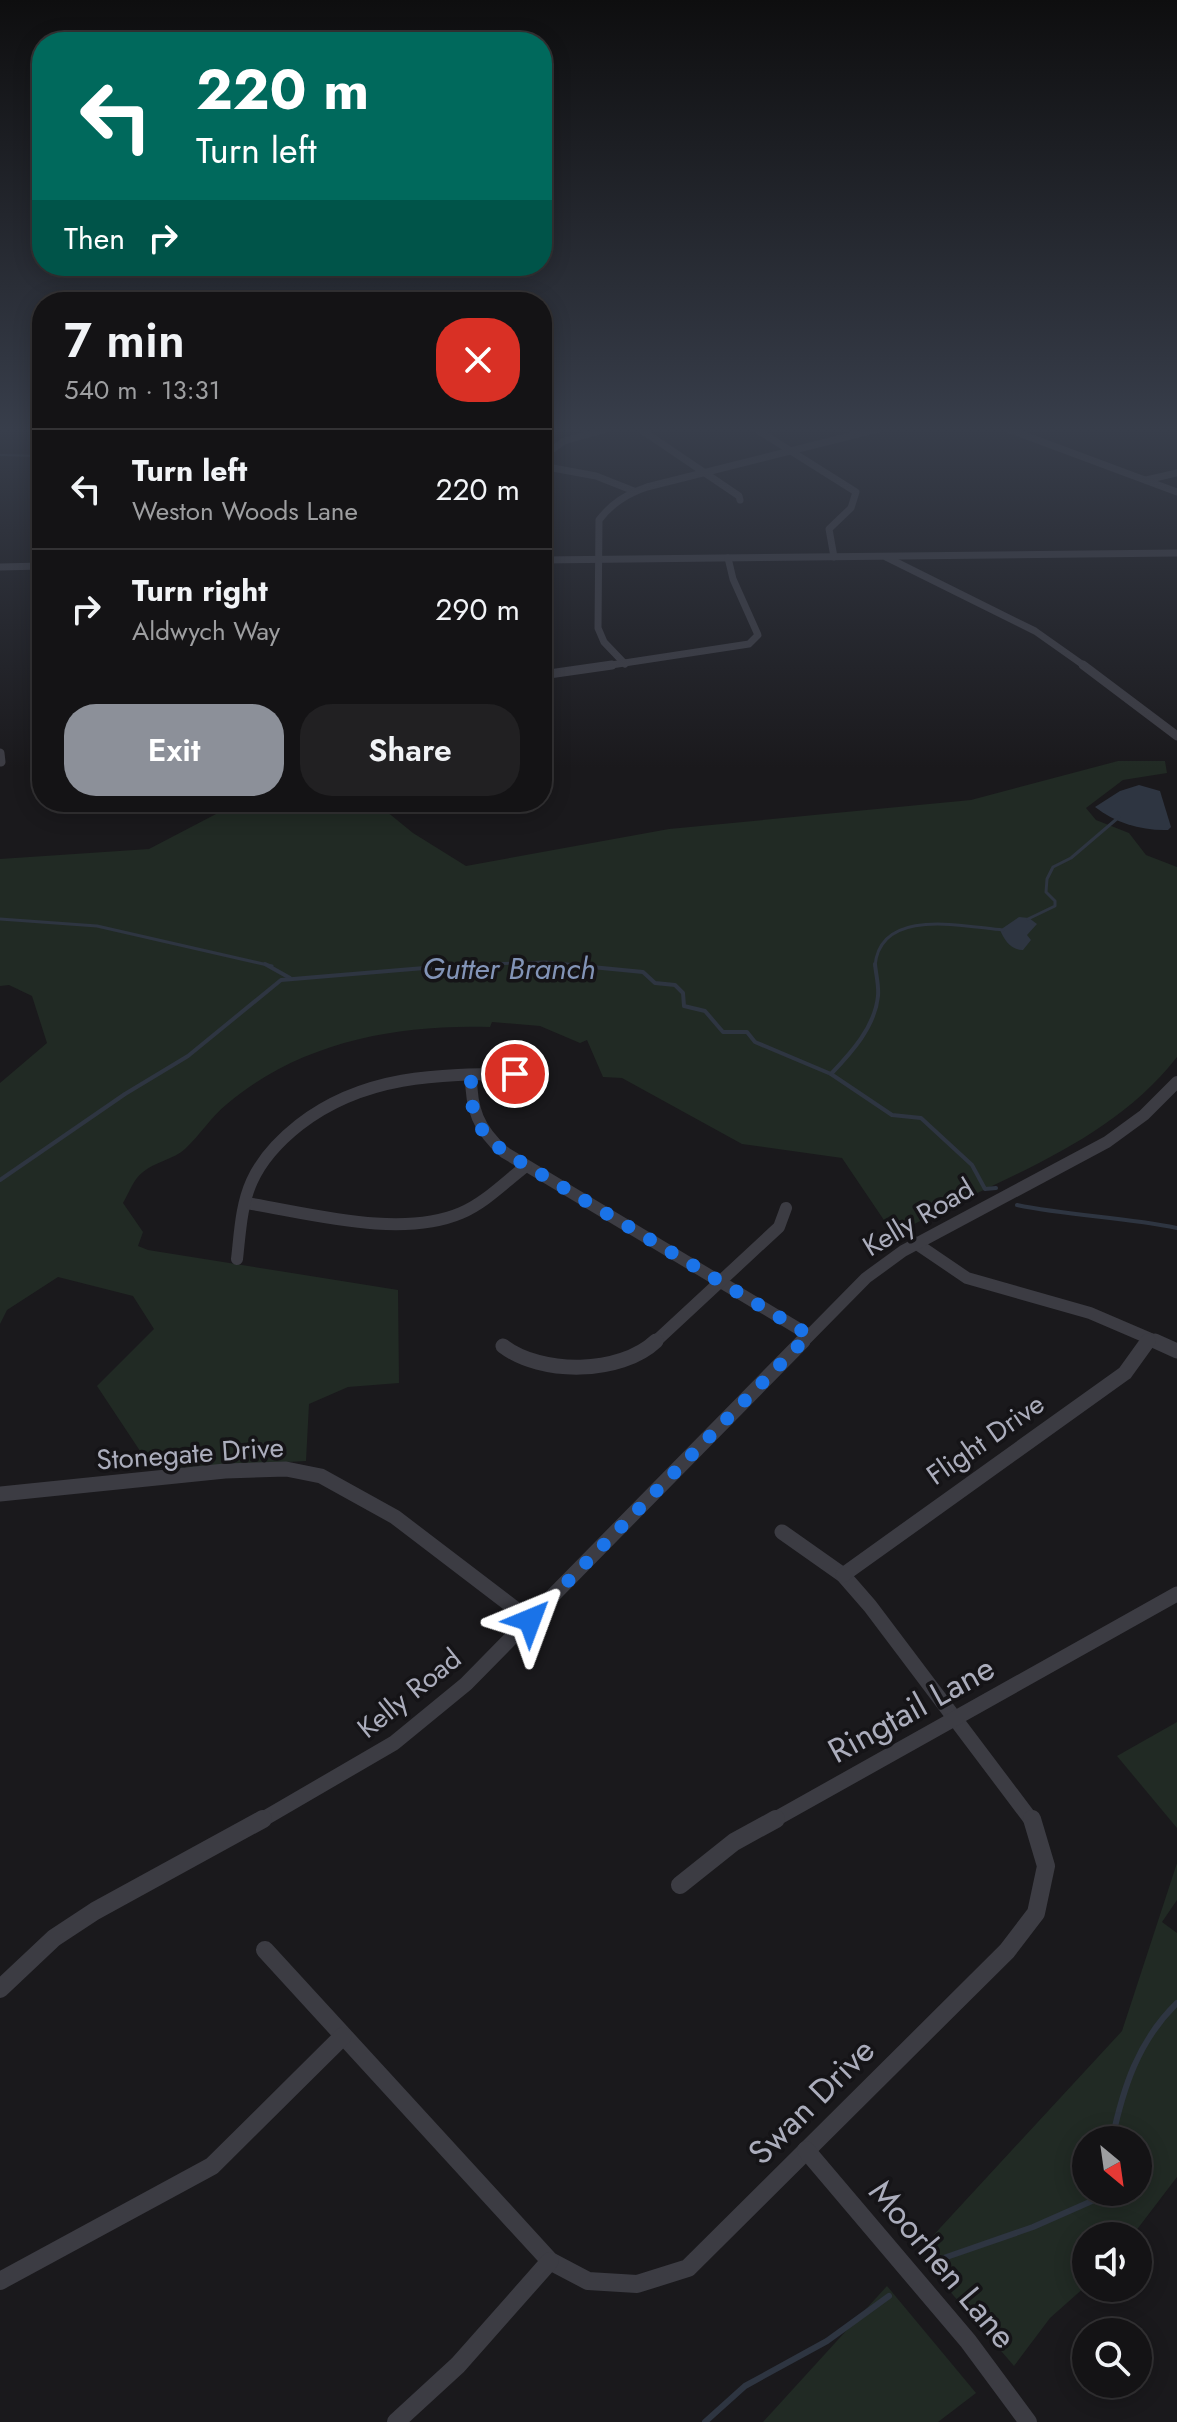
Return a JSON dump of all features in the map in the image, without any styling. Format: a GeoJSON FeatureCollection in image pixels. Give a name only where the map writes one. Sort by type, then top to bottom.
{"type":"FeatureCollection","features":[{"type":"Feature","properties":{"kind":"street"},"geometry":{"type":"LineString","coordinates":[[599,542],[598,628],[604,642],[625,664]]}},
{"type":"Feature","properties":{"kind":"street"},"geometry":{"type":"LineString","coordinates":[[831,542],[834,557]]}},
{"type":"Feature","properties":{"kind":"street"},"geometry":{"type":"LineString","coordinates":[[552,560],[1177,553]]}},
{"type":"Feature","properties":{"kind":"street"},"geometry":{"type":"LineString","coordinates":[[886,557],[1035,631],[1176,734]]}},
{"type":"Feature","properties":{"kind":"street"},"geometry":{"type":"LineString","coordinates":[[552,674],[736,648],[755,641],[756,630],[733,579],[728,558]]}},
{"type":"Feature","properties":{"kind":"street"},"geometry":{"type":"LineString","coordinates":[[0,567],[32,566]]}},
{"type":"Feature","properties":{"kind":"street"},"geometry":{"type":"LineString","coordinates":[[0,753],[1,762]]}},
{"type":"Feature","properties":{"kind":"street"},"geometry":{"type":"LineString","coordinates":[[237,1259],[246,1203],[257,1171],[288,1134],[331,1105],[377,1086],[422,1076],[515,1074]]}},
{"type":"Feature","properties":{"kind":"street"},"geometry":{"type":"LineString","coordinates":[[471,1075],[471,1106],[482,1133],[504,1152],[809,1335]]}},
{"type":"Feature","properties":{"kind":"street","name":"Kelly Road"},"geometry":{"type":"LineString","coordinates":[[0,1989],[54,1938],[95,1911],[346,1773],[394,1743],[466,1684],[866,1278],[914,1242],[1095,1150],[1148,1113],[1177,1082]]}},
{"type":"Feature","properties":{"kind":"street"},"geometry":{"type":"LineString","coordinates":[[246,1203],[394,1224],[423,1224],[460,1214],[526,1166]]}},
{"type":"Feature","properties":{"kind":"street"},"geometry":{"type":"LineString","coordinates":[[503,1346],[519,1358],[579,1367],[614,1365],[647,1350],[779,1227],[786,1208]]}},
{"type":"Feature","properties":{"kind":"street"},"geometry":{"type":"LineString","coordinates":[[914,1242],[948,1268],[967,1278],[1090,1313],[1177,1351]]}},
{"type":"Feature","properties":{"kind":"street","name":"Flight Drive"},"geometry":{"type":"LineString","coordinates":[[843,1575],[1125,1373],[1150,1339]]}},
{"type":"Feature","properties":{"kind":"street","name":"Stonegate Drive"},"geometry":{"type":"LineString","coordinates":[[0,1494],[260,1468],[305,1472],[368,1498],[530,1620]]}},
{"type":"Feature","properties":{"kind":"street","name":"Swan Drive"},"geometry":{"type":"LineString","coordinates":[[265,1950],[550,2261],[588,2281],[625,2284],[637,2284],[688,2268],[1007,1951],[1036,1913],[1046,1866],[1031,1816],[957,1717],[843,1575],[782,1532]]}},
{"type":"Feature","properties":{"kind":"street","name":"Ringtail Lane"},"geometry":{"type":"LineString","coordinates":[[680,1885],[734,1842],[1177,1594]]}},
{"type":"Feature","properties":{"kind":"street"},"geometry":{"type":"LineString","coordinates":[[0,2281],[212,2166],[343,2036]]}},
{"type":"Feature","properties":{"kind":"street","name":"Moorhen Lane"},"geometry":{"type":"LineString","coordinates":[[806,2150],[968,2341],[1028,2422]]}},
{"type":"Feature","properties":{"kind":"street"},"geometry":{"type":"LineString","coordinates":[[396,2422],[443,2382],[497,2325],[550,2261]]}},
{"type":"Feature","properties":{"kind":"shaded area"},"geometry":{"type":"Polygon","coordinates":[[[1118,761],[1165,761],[1167,773],[1123,780],[1086,808],[1096,820],[1129,833],[1146,855],[1177,867],[1177,1057],[1148,1089],[1117,1115],[1046,1160],[894,1235],[842,1158],[742,1144],[622,1078],[603,1077],[587,1040],[580,1043],[540,1026],[492,1022],[490,1027],[420,1029],[385,1034],[318,1052],[286,1065],[255,1083],[221,1109],[185,1149],[140,1175],[123,1203],[143,1232],[138,1246],[148,1250],[398,1290],[399,1383],[348,1387],[309,1404],[306,1461],[152,1469],[97,1386],[154,1329],[133,1296],[58,1277],[7,1310],[0,1324],[0,1083],[47,1043],[32,996],[9,985],[0,986],[0,859],[149,849],[220,812],[387,812],[413,833],[466,866],[669,829],[971,800],[1118,761]]]}},
{"type":"Feature","properties":{"kind":"shaded area"},"geometry":{"type":"Polygon","coordinates":[[[1177,1722],[1177,1828],[1117,1756],[1177,1722]]]}},
{"type":"Feature","properties":{"kind":"shaded area"},"geometry":{"type":"Polygon","coordinates":[[[1177,1863],[1177,1900],[1162,1922],[1177,1933],[1177,2177],[1143,2222],[1072,2222],[1072,2298],[1050,2318],[1014,2366],[917,2253],[1122,2031],[1177,1863]]]}},
{"type":"Feature","properties":{"kind":"shaded area"},"geometry":{"type":"Polygon","coordinates":[[[887,2286],[976,2393],[938,2422],[763,2422],[887,2286]]]}},
{"type":"Feature","properties":{"kind":"water"},"geometry":{"type":"Polygon","coordinates":[[[1139,785],[1160,791],[1171,827],[1168,830],[1130,825],[1095,807],[1120,791],[1139,785]]]}},
{"type":"Feature","properties":{"kind":"water"},"geometry":{"type":"Polygon","coordinates":[[[1019,917],[1029,918],[1037,924],[1027,935],[1031,940],[1023,950],[1009,944],[1000,930],[1019,917]]]}},
{"type":"Feature","properties":{"kind":"waterway"},"geometry":{"type":"LineString","coordinates":[[1028,919],[1055,906],[1055,901],[1046,892],[1047,879],[1053,867],[1071,858],[1119,817]]}},
{"type":"Feature","properties":{"kind":"waterway"},"geometry":{"type":"LineString","coordinates":[[0,919],[97,926],[266,965]]}},
{"type":"Feature","properties":{"kind":"waterway"},"geometry":{"type":"LineString","coordinates":[[875,965],[880,947],[892,935],[908,927],[947,924],[1003,930]]}},
{"type":"Feature","properties":{"kind":"waterway","name":"Gutter Branch"},"geometry":{"type":"LineString","coordinates":[[456,965],[545,962],[577,966]]}},
{"type":"Feature","properties":{"kind":"waterway","name":"Gutter Branch"},"geometry":{"type":"LineString","coordinates":[[456,965],[472,964]]}},
{"type":"Feature","properties":{"kind":"waterway","name":"Gutter Branch"},"geometry":{"type":"LineString","coordinates":[[561,964],[577,966]]}},
{"type":"Feature","properties":{"kind":"waterway"},"geometry":{"type":"LineString","coordinates":[[266,965],[272,966]]}},
{"type":"Feature","properties":{"kind":"waterway"},"geometry":{"type":"LineString","coordinates":[[266,965],[290,978]]}},
{"type":"Feature","properties":{"kind":"waterway","name":"Gutter Branch"},"geometry":{"type":"LineString","coordinates":[[0,1180],[125,1094],[188,1056],[281,980],[456,965]]}},
{"type":"Feature","properties":{"kind":"waterway","name":"Gutter Branch"},"geometry":{"type":"LineString","coordinates":[[439,966],[456,965]]}},
{"type":"Feature","properties":{"kind":"waterway"},"geometry":{"type":"LineString","coordinates":[[831,1074],[854,1048],[872,1018],[878,996],[875,965]]}},
{"type":"Feature","properties":{"kind":"waterway","name":"Gutter Branch"},"geometry":{"type":"LineString","coordinates":[[577,966],[643,972],[655,983],[675,985],[683,993],[684,1006],[705,1011],[723,1032],[747,1032],[755,1042],[831,1074]]}},
{"type":"Feature","properties":{"kind":"waterway","name":"Gutter Branch"},"geometry":{"type":"LineString","coordinates":[[831,1074],[892,1115],[921,1118],[972,1165],[985,1189],[996,1188]]}},
{"type":"Feature","properties":{"kind":"waterway","name":"Gutter Branch"},"geometry":{"type":"LineString","coordinates":[[1017,1205],[1177,1228]]}},
{"type":"Feature","properties":{"kind":"waterway"},"geometry":{"type":"LineString","coordinates":[[1115,2126],[1127,2084],[1142,2049],[1177,2003]]}},
{"type":"Feature","properties":{"kind":"waterway"},"geometry":{"type":"LineString","coordinates":[[935,2261],[1033,2227],[1081,2206]]}},
{"type":"Feature","properties":{"kind":"waterway"},"geometry":{"type":"LineString","coordinates":[[705,2422],[745,2386],[827,2341],[889,2296]]}},
{"type":"Feature","properties":{"kind":"route"},"geometry":{"type":"LineString","coordinates":[[515,1074],[471,1075],[471,1106],[482,1133],[504,1152],[809,1335],[530,1620]]}}]}
